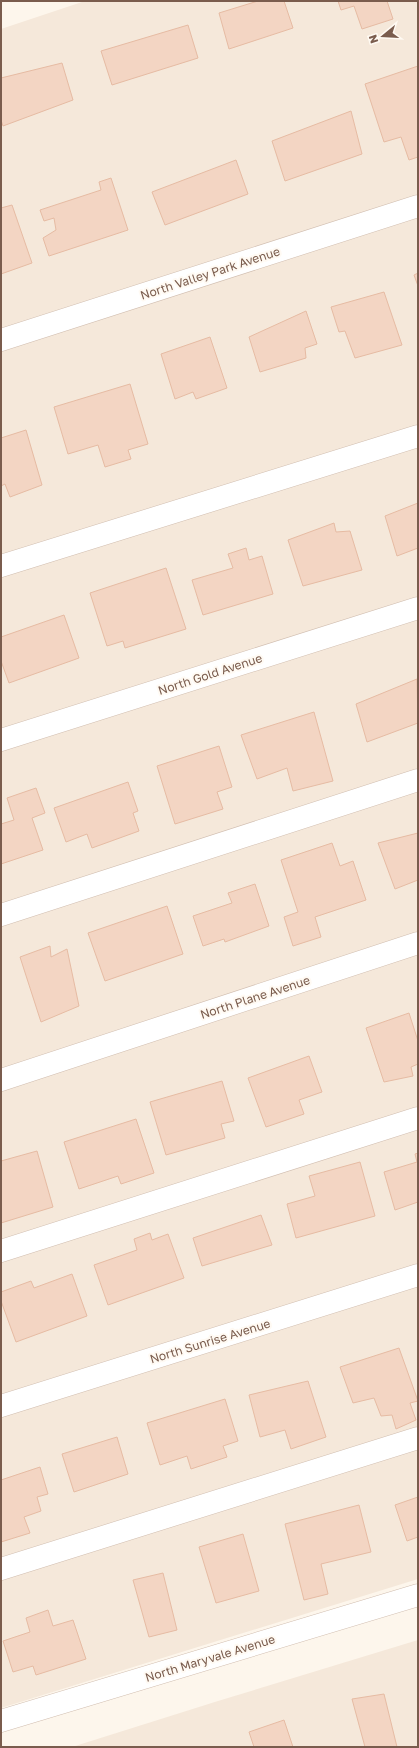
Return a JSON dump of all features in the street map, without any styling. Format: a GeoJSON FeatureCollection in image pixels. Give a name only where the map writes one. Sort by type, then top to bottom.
{"type":"FeatureCollection","features":[{"type":"Feature","properties":{"kind":"street","name":"North Valley Park Avenue"},"geometry":{"type":"LineString","coordinates":[[1,340],[418,206]]}},
{"type":"Feature","properties":{"kind":"street"},"geometry":{"type":"LineString","coordinates":[[1,566],[418,436]]}},
{"type":"Feature","properties":{"kind":"street","name":"North Gold Avenue"},"geometry":{"type":"LineString","coordinates":[[1,740],[418,608]]}},
{"type":"Feature","properties":{"kind":"street"},"geometry":{"type":"LineString","coordinates":[[1,915],[418,780]]}},
{"type":"Feature","properties":{"kind":"street","name":"North Plane Avenue"},"geometry":{"type":"LineString","coordinates":[[1,1080],[418,943]]}},
{"type":"Feature","properties":{"kind":"street"},"geometry":{"type":"LineString","coordinates":[[1,1251],[418,1118]]}},
{"type":"Feature","properties":{"kind":"street","name":"North Sunrise Avenue"},"geometry":{"type":"LineString","coordinates":[[1,1406],[418,1275]]}},
{"type":"Feature","properties":{"kind":"street"},"geometry":{"type":"LineString","coordinates":[[1,1569],[418,1438]]}},
{"type":"Feature","properties":{"kind":"street","name":"North Maryvale Avenue"},"geometry":{"type":"LineString","coordinates":[[1,1721],[418,1595]]}},
{"type":"Feature","properties":{"kind":"shaded area"},"geometry":{"type":"Polygon","coordinates":[[[85,1],[418,1],[418,1579],[1,1708],[1,29],[85,1]]]}},
{"type":"Feature","properties":{"kind":"shaded area"},"geometry":{"type":"Polygon","coordinates":[[[418,1640],[418,1747],[72,1747],[218,1701],[418,1640]]]}},
{"type":"Feature","properties":{"kind":"building"},"geometry":{"type":"Polygon","coordinates":[[[258,1],[284,1],[293,28],[229,49],[219,13],[258,1]]]}},
{"type":"Feature","properties":{"kind":"building"},"geometry":{"type":"Polygon","coordinates":[[[338,1],[387,1],[393,19],[362,29],[354,6],[341,10],[338,1]]]}},
{"type":"Feature","properties":{"kind":"building"},"geometry":{"type":"Polygon","coordinates":[[[188,25],[198,58],[112,85],[101,51],[188,25]]]}},
{"type":"Feature","properties":{"kind":"building"},"geometry":{"type":"Polygon","coordinates":[[[62,63],[73,100],[3,126],[1,120],[1,78],[62,63]]]}},
{"type":"Feature","properties":{"kind":"building"},"geometry":{"type":"Polygon","coordinates":[[[418,66],[418,157],[409,160],[401,137],[384,142],[365,84],[418,66]]]}},
{"type":"Feature","properties":{"kind":"building"},"geometry":{"type":"Polygon","coordinates":[[[351,111],[362,154],[285,181],[272,141],[351,111]]]}},
{"type":"Feature","properties":{"kind":"building"},"geometry":{"type":"Polygon","coordinates":[[[236,160],[248,194],[165,225],[152,192],[236,160]]]}},
{"type":"Feature","properties":{"kind":"building"},"geometry":{"type":"Polygon","coordinates":[[[111,178],[128,230],[49,256],[43,238],[56,230],[54,218],[44,221],[40,210],[101,190],[99,182],[111,178]]]}},
{"type":"Feature","properties":{"kind":"building"},"geometry":{"type":"Polygon","coordinates":[[[12,205],[32,263],[1,274],[1,208],[12,205]]]}},
{"type":"Feature","properties":{"kind":"building"},"geometry":{"type":"Polygon","coordinates":[[[418,273],[418,286],[414,275],[418,273]]]}},
{"type":"Feature","properties":{"kind":"building"},"geometry":{"type":"Polygon","coordinates":[[[384,292],[402,345],[355,358],[345,331],[339,332],[331,307],[384,292]]]}},
{"type":"Feature","properties":{"kind":"building"},"geometry":{"type":"Polygon","coordinates":[[[306,311],[317,344],[305,348],[306,358],[260,372],[249,337],[306,311]]]}},
{"type":"Feature","properties":{"kind":"building"},"geometry":{"type":"Polygon","coordinates":[[[210,337],[227,388],[196,399],[193,392],[175,399],[161,354],[210,337]]]}},
{"type":"Feature","properties":{"kind":"building"},"geometry":{"type":"Polygon","coordinates":[[[130,384],[148,444],[128,450],[131,459],[105,467],[98,445],[68,454],[54,407],[130,384]]]}},
{"type":"Feature","properties":{"kind":"building"},"geometry":{"type":"Polygon","coordinates":[[[26,430],[42,485],[10,497],[5,484],[1,486],[1,438],[26,430]]]}},
{"type":"Feature","properties":{"kind":"building"},"geometry":{"type":"Polygon","coordinates":[[[418,503],[418,548],[397,556],[385,516],[418,503]]]}},
{"type":"Feature","properties":{"kind":"building"},"geometry":{"type":"Polygon","coordinates":[[[334,523],[336,532],[350,531],[362,570],[303,586],[288,540],[334,523]]]}},
{"type":"Feature","properties":{"kind":"building"},"geometry":{"type":"Polygon","coordinates":[[[246,548],[249,560],[262,556],[273,594],[203,615],[192,580],[233,568],[228,554],[246,548]]]}},
{"type":"Feature","properties":{"kind":"building"},"geometry":{"type":"Polygon","coordinates":[[[166,568],[186,629],[125,648],[123,641],[107,646],[90,593],[166,568]]]}},
{"type":"Feature","properties":{"kind":"building"},"geometry":{"type":"Polygon","coordinates":[[[64,615],[79,658],[9,683],[1,661],[1,637],[64,615]]]}},
{"type":"Feature","properties":{"kind":"building"},"geometry":{"type":"Polygon","coordinates":[[[417,679],[418,723],[367,742],[356,704],[417,679]]]}},
{"type":"Feature","properties":{"kind":"building"},"geometry":{"type":"Polygon","coordinates":[[[314,712],[333,781],[293,791],[287,768],[257,779],[241,735],[314,712]]]}},
{"type":"Feature","properties":{"kind":"building"},"geometry":{"type":"Polygon","coordinates":[[[219,746],[232,787],[217,792],[223,809],[175,824],[157,766],[219,746]]]}},
{"type":"Feature","properties":{"kind":"building"},"geometry":{"type":"Polygon","coordinates":[[[128,782],[138,811],[133,813],[139,831],[92,848],[87,834],[66,842],[54,808],[128,782]]]}},
{"type":"Feature","properties":{"kind":"building"},"geometry":{"type":"Polygon","coordinates":[[[36,788],[45,813],[32,818],[43,850],[1,864],[1,824],[14,820],[7,798],[36,788]]]}},
{"type":"Feature","properties":{"kind":"building"},"geometry":{"type":"Polygon","coordinates":[[[418,833],[418,880],[395,889],[378,843],[418,833]]]}},
{"type":"Feature","properties":{"kind":"building"},"geometry":{"type":"Polygon","coordinates":[[[332,843],[340,866],[353,861],[366,900],[315,917],[321,937],[293,946],[284,917],[298,912],[281,860],[332,843]]]}},
{"type":"Feature","properties":{"kind":"building"},"geometry":{"type":"Polygon","coordinates":[[[255,884],[269,926],[225,942],[224,939],[203,946],[193,916],[232,903],[228,893],[255,884]]]}},
{"type":"Feature","properties":{"kind":"building"},"geometry":{"type":"Polygon","coordinates":[[[167,906],[183,954],[105,981],[88,933],[167,906]]]}},
{"type":"Feature","properties":{"kind":"building"},"geometry":{"type":"Polygon","coordinates":[[[50,946],[51,957],[67,949],[79,1006],[41,1022],[20,957],[50,946]]]}},
{"type":"Feature","properties":{"kind":"building"},"geometry":{"type":"Polygon","coordinates":[[[409,1013],[418,1041],[418,1064],[411,1067],[413,1076],[384,1082],[366,1028],[409,1013]]]}},
{"type":"Feature","properties":{"kind":"building"},"geometry":{"type":"Polygon","coordinates":[[[309,1056],[322,1092],[299,1100],[304,1114],[266,1127],[248,1078],[309,1056]]]}},
{"type":"Feature","properties":{"kind":"building"},"geometry":{"type":"Polygon","coordinates":[[[222,1081],[234,1121],[221,1124],[225,1138],[166,1155],[150,1102],[222,1081]]]}},
{"type":"Feature","properties":{"kind":"building"},"geometry":{"type":"Polygon","coordinates":[[[136,1119],[154,1173],[121,1184],[118,1176],[79,1189],[64,1142],[136,1119]]]}},
{"type":"Feature","properties":{"kind":"building"},"geometry":{"type":"Polygon","coordinates":[[[37,1151],[53,1207],[1,1223],[1,1161],[37,1151]]]}},
{"type":"Feature","properties":{"kind":"building"},"geometry":{"type":"Polygon","coordinates":[[[418,1153],[418,1202],[395,1210],[384,1172],[417,1162],[415,1154],[418,1153]]]}},
{"type":"Feature","properties":{"kind":"building"},"geometry":{"type":"Polygon","coordinates":[[[360,1162],[375,1216],[296,1238],[287,1204],[315,1196],[309,1176],[360,1162]]]}},
{"type":"Feature","properties":{"kind":"building"},"geometry":{"type":"Polygon","coordinates":[[[261,1215],[272,1245],[202,1266],[193,1238],[261,1215]]]}},
{"type":"Feature","properties":{"kind":"building"},"geometry":{"type":"Polygon","coordinates":[[[150,1233],[152,1240],[168,1234],[184,1278],[108,1305],[94,1265],[137,1250],[134,1239],[150,1233]]]}},
{"type":"Feature","properties":{"kind":"building"},"geometry":{"type":"Polygon","coordinates":[[[72,1274],[87,1316],[16,1342],[1,1301],[1,1292],[31,1281],[34,1288],[72,1274]]]}},
{"type":"Feature","properties":{"kind":"building"},"geometry":{"type":"Polygon","coordinates":[[[399,1348],[418,1401],[410,1403],[416,1420],[396,1429],[392,1415],[381,1416],[374,1398],[353,1403],[340,1367],[399,1348]]]}},
{"type":"Feature","properties":{"kind":"building"},"geometry":{"type":"Polygon","coordinates":[[[308,1381],[326,1437],[291,1449],[285,1430],[260,1437],[249,1395],[308,1381]]]}},
{"type":"Feature","properties":{"kind":"building"},"geometry":{"type":"Polygon","coordinates":[[[225,1399],[238,1441],[223,1446],[227,1457],[191,1469],[187,1456],[160,1465],[147,1423],[225,1399]]]}},
{"type":"Feature","properties":{"kind":"building"},"geometry":{"type":"Polygon","coordinates":[[[117,1437],[128,1474],[74,1492],[62,1454],[117,1437]]]}},
{"type":"Feature","properties":{"kind":"building"},"geometry":{"type":"Polygon","coordinates":[[[40,1467],[48,1494],[37,1497],[41,1511],[24,1517],[30,1533],[1,1542],[1,1480],[40,1467]]]}},
{"type":"Feature","properties":{"kind":"building"},"geometry":{"type":"Polygon","coordinates":[[[418,1497],[418,1537],[407,1541],[395,1505],[418,1497]]]}},
{"type":"Feature","properties":{"kind":"building"},"geometry":{"type":"Polygon","coordinates":[[[359,1505],[371,1552],[321,1564],[328,1594],[304,1600],[285,1524],[359,1505]]]}},
{"type":"Feature","properties":{"kind":"building"},"geometry":{"type":"Polygon","coordinates":[[[243,1534],[259,1591],[216,1603],[199,1547],[243,1534]]]}},
{"type":"Feature","properties":{"kind":"building"},"geometry":{"type":"Polygon","coordinates":[[[163,1573],[177,1630],[149,1637],[133,1580],[163,1573]]]}},
{"type":"Feature","properties":{"kind":"building"},"geometry":{"type":"Polygon","coordinates":[[[48,1610],[53,1626],[73,1620],[86,1659],[36,1675],[33,1666],[13,1672],[3,1641],[30,1632],[26,1618],[48,1610]]]}},
{"type":"Feature","properties":{"kind":"building"},"geometry":{"type":"Polygon","coordinates":[[[384,1694],[397,1747],[365,1747],[352,1699],[384,1694]]]}},
{"type":"Feature","properties":{"kind":"building"},"geometry":{"type":"Polygon","coordinates":[[[284,1720],[293,1747],[254,1747],[249,1732],[284,1720]]]}}]}
